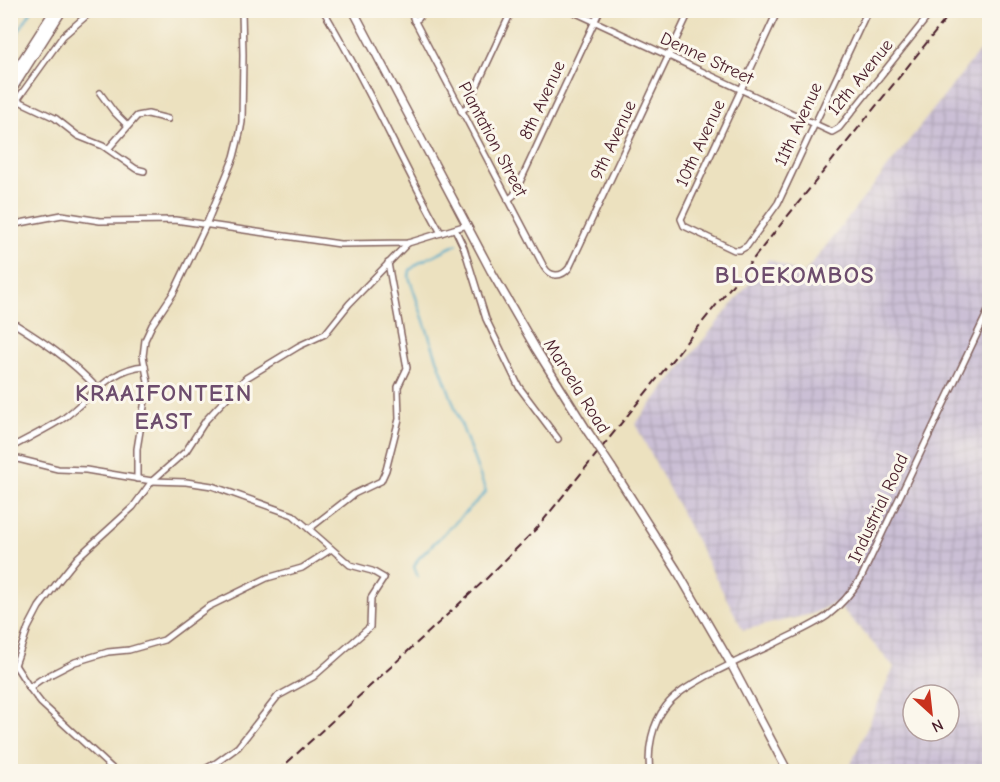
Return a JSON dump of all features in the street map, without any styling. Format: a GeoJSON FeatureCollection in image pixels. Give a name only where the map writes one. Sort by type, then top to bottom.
{"type":"FeatureCollection","features":[{"type":"Feature","properties":{"kind":"main road"},"geometry":{"type":"LineString","coordinates":[[10,80],[55,10]]}},
{"type":"Feature","properties":{"kind":"main road"},"geometry":{"type":"LineString","coordinates":[[10,92],[62,10]]}},
{"type":"Feature","properties":{"kind":"street"},"geometry":{"type":"LineString","coordinates":[[93,10],[63,36],[14,99],[42,111],[78,136],[108,149],[136,169],[144,171]]}},
{"type":"Feature","properties":{"kind":"street"},"geometry":{"type":"LineString","coordinates":[[137,479],[137,449],[148,382],[143,356],[146,340],[152,326],[174,292],[206,225],[234,157],[242,122],[242,10]]}},
{"type":"Feature","properties":{"kind":"street"},"geometry":{"type":"LineString","coordinates":[[323,10],[355,65],[441,233]]}},
{"type":"Feature","properties":{"kind":"street","name":"Maroela Road"},"geometry":{"type":"LineString","coordinates":[[353,10],[518,319],[668,554],[731,664],[788,771]]}},
{"type":"Feature","properties":{"kind":"street","name":"Plantation Street"},"geometry":{"type":"LineString","coordinates":[[409,10],[545,270],[557,275]]}},
{"type":"Feature","properties":{"kind":"street"},"geometry":{"type":"LineString","coordinates":[[414,21],[419,18],[423,10]]}},
{"type":"Feature","properties":{"kind":"street"},"geometry":{"type":"LineString","coordinates":[[461,111],[467,107],[512,10]]}},
{"type":"Feature","properties":{"kind":"street","name":"Denne Street"},"geometry":{"type":"LineString","coordinates":[[570,10],[832,132]]}},
{"type":"Feature","properties":{"kind":"street","name":"8th Avenue"},"geometry":{"type":"LineString","coordinates":[[508,200],[514,195],[600,10]]}},
{"type":"Feature","properties":{"kind":"street","name":"9th Avenue"},"geometry":{"type":"LineString","coordinates":[[557,275],[569,268],[690,10]]}},
{"type":"Feature","properties":{"kind":"street","name":"10th Avenue"},"geometry":{"type":"LineString","coordinates":[[747,246],[740,250],[730,249],[681,224],[681,219],[778,10]]}},
{"type":"Feature","properties":{"kind":"street","name":"11th Avenue"},"geometry":{"type":"LineString","coordinates":[[747,246],[778,202],[868,10]]}},
{"type":"Feature","properties":{"kind":"street","name":"12th Avenue"},"geometry":{"type":"LineString","coordinates":[[832,132],[839,128],[933,10]]}},
{"type":"Feature","properties":{"kind":"street"},"geometry":{"type":"LineString","coordinates":[[100,93],[127,125]]}},
{"type":"Feature","properties":{"kind":"street"},"geometry":{"type":"LineString","coordinates":[[108,149],[137,116],[142,114],[168,119]]}},
{"type":"Feature","properties":{"kind":"street"},"geometry":{"type":"LineString","coordinates":[[10,225],[62,215],[100,220],[175,220],[327,243],[408,243],[467,225]]}},
{"type":"Feature","properties":{"kind":"street"},"geometry":{"type":"LineString","coordinates":[[455,229],[464,248],[486,319],[519,387],[558,439]]}},
{"type":"Feature","properties":{"kind":"street"},"geometry":{"type":"LineString","coordinates":[[116,771],[54,716],[29,688],[15,665],[15,654],[39,608],[78,557],[133,507],[152,481],[186,451],[206,420],[236,387],[246,378],[290,351],[325,334],[349,304],[408,243]]}},
{"type":"Feature","properties":{"kind":"street"},"geometry":{"type":"LineString","coordinates":[[309,529],[354,494],[381,481],[386,470],[399,419],[398,387],[407,368],[388,263]]}},
{"type":"Feature","properties":{"kind":"street","name":"Industrial Road"},"geometry":{"type":"LineString","coordinates":[[650,771],[649,749],[652,734],[659,716],[667,704],[679,693],[731,664],[814,624],[852,591],[861,578],[990,307]]}},
{"type":"Feature","properties":{"kind":"street"},"geometry":{"type":"LineString","coordinates":[[10,321],[65,356],[97,388]]}},
{"type":"Feature","properties":{"kind":"street"},"geometry":{"type":"LineString","coordinates":[[10,448],[65,417],[97,388],[122,371],[145,366]]}},
{"type":"Feature","properties":{"kind":"street"},"geometry":{"type":"LineString","coordinates":[[10,457],[58,469],[86,470],[152,481],[186,482],[212,486],[286,512],[350,565],[372,571],[384,578],[371,598],[369,627],[313,677],[278,696],[238,747],[200,771]]}},
{"type":"Feature","properties":{"kind":"street"},"geometry":{"type":"LineString","coordinates":[[29,688],[39,680],[75,662],[164,640],[208,607],[267,578],[302,568],[330,550]]}},
{"type":"Feature","properties":{"kind":"street"},"geometry":{"type":"LineString","coordinates":[[10,670],[15,665]]}},
{"type":"Feature","properties":{"kind":"shaded area"},"geometry":{"type":"Polygon","coordinates":[[[989,45],[989,771],[848,771],[894,667],[846,613],[834,603],[812,614],[743,630],[635,424],[769,259],[803,275],[981,49],[985,51],[989,45]]]}},
{"type":"Feature","properties":{"kind":"waterway"},"geometry":{"type":"LineString","coordinates":[[10,45],[32,10]]}},
{"type":"Feature","properties":{"kind":"waterway"},"geometry":{"type":"LineString","coordinates":[[418,577],[414,567],[418,559],[486,492],[409,277],[410,270],[420,262],[457,244]]}},
{"type":"Feature","properties":{"kind":"railway"},"geometry":{"type":"LineString","coordinates":[[277,772],[485,580],[538,527],[953,10]]}},
{"type":"Feature","properties":{"kind":"district","name":"BLOEKOMBOS"},"geometry":{"type":"Point","coordinates":[795,275]}},
{"type":"Feature","properties":{"kind":"district","name":"KRAAIFONTEIN EAST"},"geometry":{"type":"Point","coordinates":[164,407]}}]}
